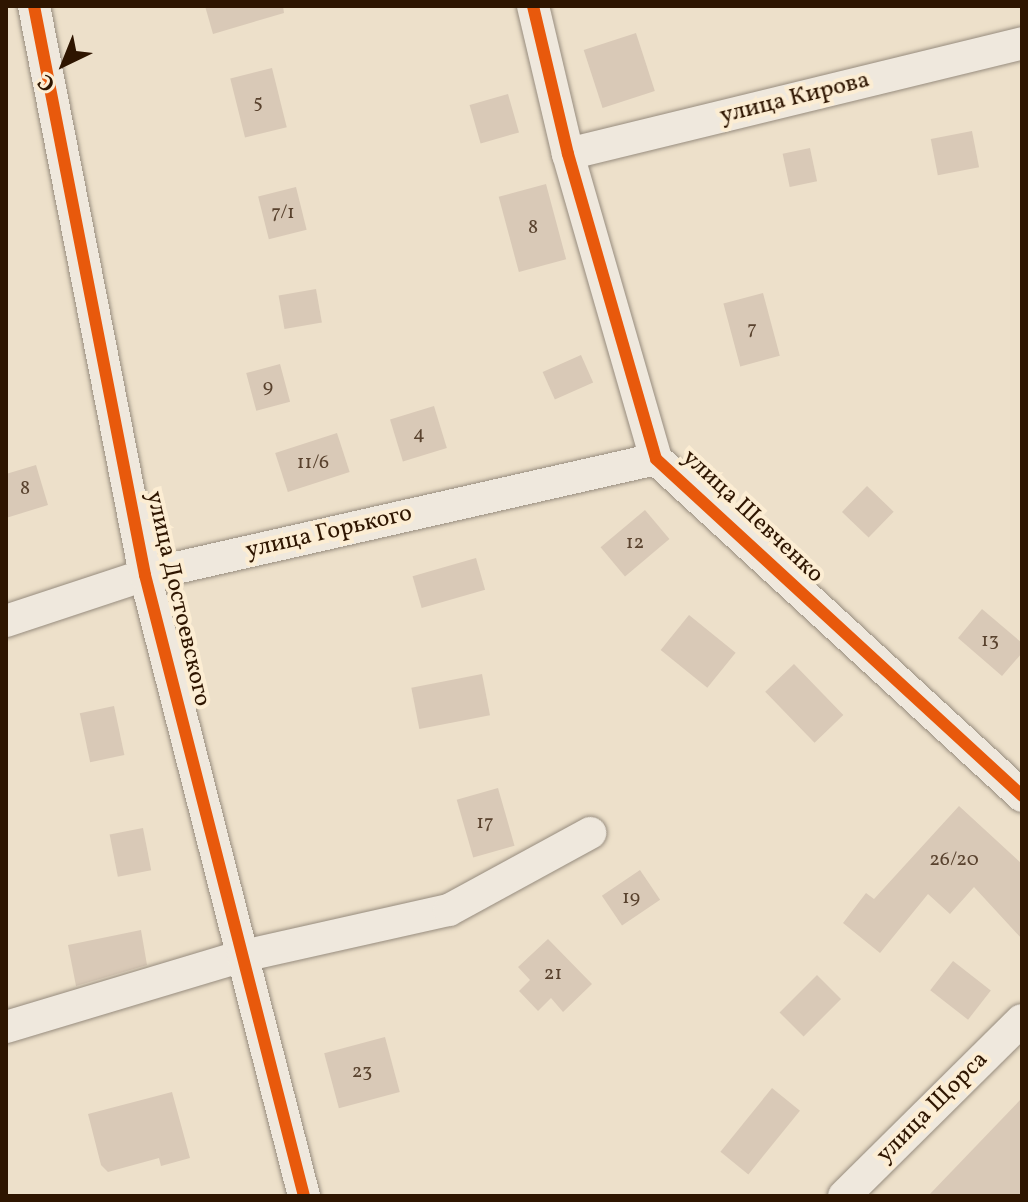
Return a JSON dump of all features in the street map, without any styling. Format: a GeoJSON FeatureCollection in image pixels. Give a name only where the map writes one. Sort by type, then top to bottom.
{"type":"FeatureCollection","features":[{"type":"Feature","properties":{"kind":"street","name":"улица Достоевского"},"geometry":{"type":"LineString","coordinates":[[34,6],[145,575],[304,1196]]}},
{"type":"Feature","properties":{"kind":"street","name":"улица Шевченко"},"geometry":{"type":"LineString","coordinates":[[533,6],[568,154],[656,459],[1022,796]]}},
{"type":"Feature","properties":{"kind":"street","name":"улица Кирова"},"geometry":{"type":"LineString","coordinates":[[568,154],[1022,43]]}},
{"type":"Feature","properties":{"kind":"street","name":"улица Горького"},"geometry":{"type":"LineString","coordinates":[[6,621],[145,575],[656,459]]}},
{"type":"Feature","properties":{"kind":"street"},"geometry":{"type":"LineString","coordinates":[[6,1027],[243,956],[449,910],[590,833]]}},
{"type":"Feature","properties":{"kind":"street","name":"улица Щорса"},"geometry":{"type":"LineString","coordinates":[[844,1196],[1022,1020]]}},
{"type":"Feature","properties":{"kind":"building"},"geometry":{"type":"Polygon","coordinates":[[[205,6],[283,6],[284,13],[213,34],[205,6]]]}},
{"type":"Feature","properties":{"kind":"building"},"geometry":{"type":"Polygon","coordinates":[[[636,33],[655,91],[603,108],[584,50],[636,33]]]}},
{"type":"Feature","properties":{"kind":"building"},"geometry":{"type":"Polygon","coordinates":[[[272,68],[287,127],[245,138],[230,78],[272,68]]]}},
{"type":"Feature","properties":{"kind":"building"},"geometry":{"type":"Polygon","coordinates":[[[508,94],[519,132],[481,143],[470,105],[508,94]]]}},
{"type":"Feature","properties":{"kind":"building"},"geometry":{"type":"Polygon","coordinates":[[[972,131],[979,167],[938,175],[931,139],[972,131]]]}},
{"type":"Feature","properties":{"kind":"building"},"geometry":{"type":"Polygon","coordinates":[[[810,148],[817,181],[790,187],[783,154],[810,148]]]}},
{"type":"Feature","properties":{"kind":"building"},"geometry":{"type":"Polygon","coordinates":[[[546,184],[566,259],[519,272],[499,197],[546,184]]]}},
{"type":"Feature","properties":{"kind":"building"},"geometry":{"type":"Polygon","coordinates":[[[296,187],[307,230],[269,239],[258,196],[296,187]]]}},
{"type":"Feature","properties":{"kind":"building"},"geometry":{"type":"Polygon","coordinates":[[[316,289],[322,322],[284,329],[279,296],[316,289]]]}},
{"type":"Feature","properties":{"kind":"building"},"geometry":{"type":"Polygon","coordinates":[[[763,293],[780,356],[740,366],[723,304],[763,293]]]}},
{"type":"Feature","properties":{"kind":"building"},"geometry":{"type":"Polygon","coordinates":[[[581,355],[593,382],[555,399],[543,372],[581,355]]]}},
{"type":"Feature","properties":{"kind":"building"},"geometry":{"type":"Polygon","coordinates":[[[280,364],[290,402],[256,411],[246,373],[280,364]]]}},
{"type":"Feature","properties":{"kind":"building"},"geometry":{"type":"Polygon","coordinates":[[[434,406],[447,448],[403,462],[390,419],[434,406]]]}},
{"type":"Feature","properties":{"kind":"building"},"geometry":{"type":"Polygon","coordinates":[[[337,433],[350,472],[288,492],[275,453],[337,433]]]}},
{"type":"Feature","properties":{"kind":"building"},"geometry":{"type":"Polygon","coordinates":[[[36,465],[48,505],[6,518],[6,474],[36,465]]]}},
{"type":"Feature","properties":{"kind":"building"},"geometry":{"type":"Polygon","coordinates":[[[867,486],[894,512],[869,538],[842,512],[867,486]]]}},
{"type":"Feature","properties":{"kind":"building"},"geometry":{"type":"Polygon","coordinates":[[[645,510],[669,539],[625,576],[601,547],[645,510]]]}},
{"type":"Feature","properties":{"kind":"building"},"geometry":{"type":"Polygon","coordinates":[[[476,558],[485,590],[422,608],[413,576],[476,558]]]}},
{"type":"Feature","properties":{"kind":"building"},"geometry":{"type":"Polygon","coordinates":[[[982,609],[1022,643],[1022,653],[1002,676],[958,638],[982,609]]]}},
{"type":"Feature","properties":{"kind":"building"},"geometry":{"type":"Polygon","coordinates":[[[689,615],[736,653],[707,688],[661,650],[689,615]]]}},
{"type":"Feature","properties":{"kind":"building"},"geometry":{"type":"Polygon","coordinates":[[[794,664],[843,715],[815,743],[765,692],[794,664]]]}},
{"type":"Feature","properties":{"kind":"building"},"geometry":{"type":"Polygon","coordinates":[[[482,674],[490,715],[419,729],[411,688],[482,674]]]}},
{"type":"Feature","properties":{"kind":"building"},"geometry":{"type":"Polygon","coordinates":[[[114,706],[124,755],[90,762],[80,713],[114,706]]]}},
{"type":"Feature","properties":{"kind":"building"},"geometry":{"type":"Polygon","coordinates":[[[498,788],[515,846],[473,858],[457,800],[498,788]]]}},
{"type":"Feature","properties":{"kind":"building"},"geometry":{"type":"Polygon","coordinates":[[[959,806],[1022,864],[1022,939],[974,887],[950,914],[928,894],[880,953],[843,923],[866,893],[874,899],[959,806]]]}},
{"type":"Feature","properties":{"kind":"building"},"geometry":{"type":"Polygon","coordinates":[[[143,828],[151,870],[118,877],[110,834],[143,828]]]}},
{"type":"Feature","properties":{"kind":"building"},"geometry":{"type":"Polygon","coordinates":[[[640,870],[660,900],[622,926],[602,896],[640,870]]]}},
{"type":"Feature","properties":{"kind":"building"},"geometry":{"type":"Polygon","coordinates":[[[141,930],[147,965],[76,986],[68,945],[141,930]]]}},
{"type":"Feature","properties":{"kind":"building"},"geometry":{"type":"Polygon","coordinates":[[[548,939],[592,984],[563,1012],[551,998],[538,1011],[519,991],[530,980],[518,967],[548,939]]]}},
{"type":"Feature","properties":{"kind":"building"},"geometry":{"type":"Polygon","coordinates":[[[953,961],[991,991],[968,1020],[930,990],[953,961]]]}},
{"type":"Feature","properties":{"kind":"building"},"geometry":{"type":"Polygon","coordinates":[[[817,975],[841,999],[804,1037],[780,1012],[817,975]]]}},
{"type":"Feature","properties":{"kind":"building"},"geometry":{"type":"Polygon","coordinates":[[[385,1037],[400,1092],[339,1108],[324,1053],[385,1037]]]}},
{"type":"Feature","properties":{"kind":"building"},"geometry":{"type":"Polygon","coordinates":[[[772,1088],[800,1111],[748,1174],[720,1152],[772,1088]]]}},
{"type":"Feature","properties":{"kind":"building"},"geometry":{"type":"Polygon","coordinates":[[[172,1092],[190,1158],[161,1166],[159,1158],[108,1172],[101,1165],[88,1114],[172,1092]]]}},
{"type":"Feature","properties":{"kind":"building"},"geometry":{"type":"Polygon","coordinates":[[[1022,1098],[1022,1196],[928,1196],[1022,1098]]]}},
{"type":"Feature","properties":{"kind":"cycle path"},"geometry":{"type":"LineString","coordinates":[[34,6],[145,575],[304,1196]]}},
{"type":"Feature","properties":{"kind":"cycle path"},"geometry":{"type":"LineString","coordinates":[[533,6],[568,154],[656,459],[1022,796]]}}]}
